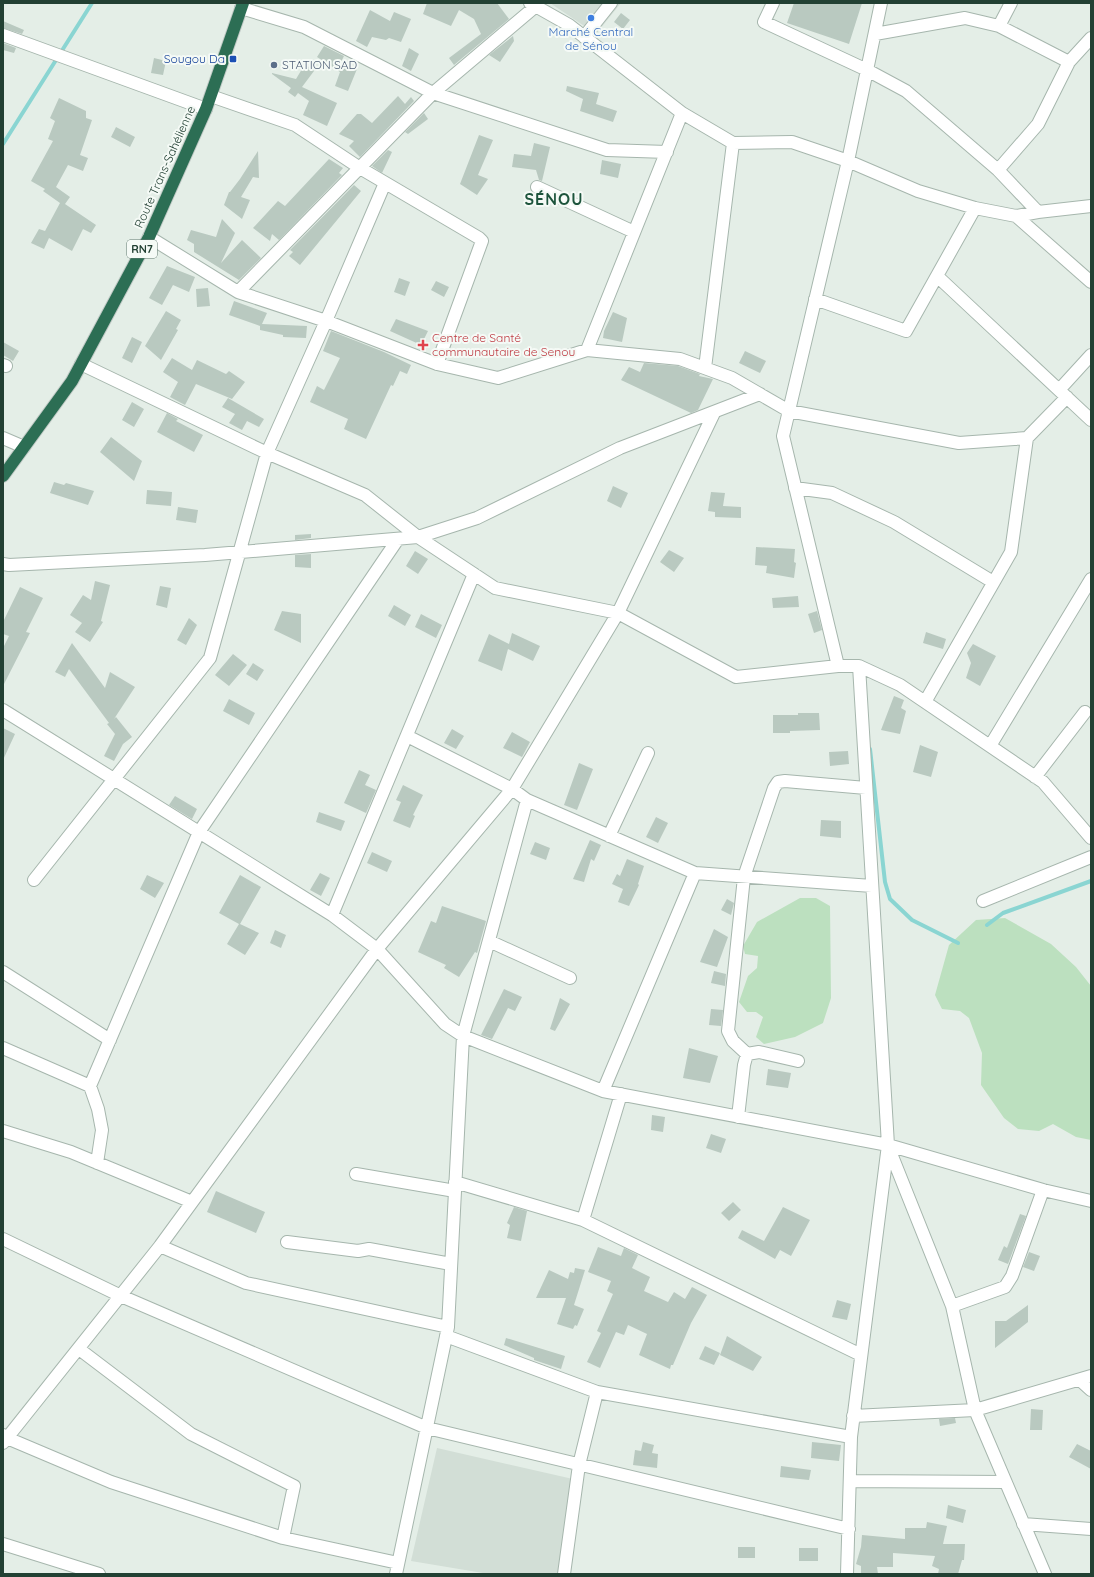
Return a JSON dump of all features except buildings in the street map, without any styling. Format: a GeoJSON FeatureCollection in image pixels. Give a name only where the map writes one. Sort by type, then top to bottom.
{"type":"FeatureCollection","features":[{"type":"Feature","properties":{"kind":"highway","name":"Route Trans-Sahélienne"},"geometry":{"type":"LineString","coordinates":[[3,476],[72,381],[149,237],[206,109],[242,6]]}},
{"type":"Feature","properties":{"kind":"street"},"geometry":{"type":"LineString","coordinates":[[584,37],[611,3]]}},
{"type":"Feature","properties":{"kind":"street"},"geometry":{"type":"LineString","coordinates":[[773,3],[764,22],[867,70],[906,91],[998,170],[1038,212]]}},
{"type":"Feature","properties":{"kind":"street"},"geometry":{"type":"LineString","coordinates":[[838,666],[783,436],[848,161],[881,3]]}},
{"type":"Feature","properties":{"kind":"street"},"geometry":{"type":"LineString","coordinates":[[999,26],[1011,3]]}},
{"type":"Feature","properties":{"kind":"street"},"geometry":{"type":"LineString","coordinates":[[238,292],[433,94],[533,5],[569,25],[682,113],[732,143],[792,142],[848,161],[918,191],[975,208],[1016,216],[1091,206]]}},
{"type":"Feature","properties":{"kind":"street"},"geometry":{"type":"LineString","coordinates":[[242,6],[304,27],[433,94],[607,150],[667,152]]}},
{"type":"Feature","properties":{"kind":"street"},"geometry":{"type":"LineString","coordinates":[[874,34],[965,18],[999,26],[1069,62]]}},
{"type":"Feature","properties":{"kind":"street"},"geometry":{"type":"LineString","coordinates":[[3,35],[206,109]]}},
{"type":"Feature","properties":{"kind":"street"},"geometry":{"type":"LineString","coordinates":[[998,170],[1038,124],[1069,62],[1091,38]]}},
{"type":"Feature","properties":{"kind":"street"},"geometry":{"type":"LineString","coordinates":[[211,96],[295,125],[360,168],[482,241],[437,364]]}},
{"type":"Feature","properties":{"kind":"street"},"geometry":{"type":"LineString","coordinates":[[587,350],[682,113]]}},
{"type":"Feature","properties":{"kind":"street"},"geometry":{"type":"LineString","coordinates":[[705,368],[732,143]]}},
{"type":"Feature","properties":{"kind":"street"},"geometry":{"type":"LineString","coordinates":[[34,880],[210,658],[267,453],[326,321],[385,183]]}},
{"type":"Feature","properties":{"kind":"street"},"geometry":{"type":"LineString","coordinates":[[537,187],[634,232]]}},
{"type":"Feature","properties":{"kind":"street"},"geometry":{"type":"LineString","coordinates":[[815,299],[906,331],[975,208]]}},
{"type":"Feature","properties":{"kind":"street"},"geometry":{"type":"LineString","coordinates":[[1016,216],[1091,282]]}},
{"type":"Feature","properties":{"kind":"street"},"geometry":{"type":"LineString","coordinates":[[149,237],[238,292],[326,321],[437,364],[498,378],[587,350],[680,359],[732,378],[789,411],[959,443],[1027,438]]}},
{"type":"Feature","properties":{"kind":"street"},"geometry":{"type":"LineString","coordinates":[[937,276],[1091,420]]}},
{"type":"Feature","properties":{"kind":"street"},"geometry":{"type":"LineString","coordinates":[[925,702],[1011,552],[1027,438],[1091,355]]}},
{"type":"Feature","properties":{"kind":"street"},"geometry":{"type":"LineString","coordinates":[[81,364],[267,453],[365,495],[418,537],[495,588],[618,613],[736,677],[838,666],[859,666],[900,685],[1043,782],[1091,838]]}},
{"type":"Feature","properties":{"kind":"street"},"geometry":{"type":"LineString","coordinates":[[3,564],[9,565],[240,552],[418,537],[477,518],[620,448],[760,394]]}},
{"type":"Feature","properties":{"kind":"street"},"geometry":{"type":"LineString","coordinates":[[527,800],[463,1036],[447,1332],[397,1568],[282,1538],[111,1482],[4,1439],[79,1349],[160,1246],[376,949],[512,789],[618,613],[714,412]]}},
{"type":"Feature","properties":{"kind":"street"},"geometry":{"type":"LineString","coordinates":[[3,438],[24,448]]}},
{"type":"Feature","properties":{"kind":"street"},"geometry":{"type":"LineString","coordinates":[[795,488],[832,493],[894,522],[993,582]]}},
{"type":"Feature","properties":{"kind":"street"},"geometry":{"type":"LineString","coordinates":[[97,1163],[102,1130],[98,1109],[90,1086],[199,832],[398,539]]}},
{"type":"Feature","properties":{"kind":"street"},"geometry":{"type":"LineString","coordinates":[[332,915],[474,574]]}},
{"type":"Feature","properties":{"kind":"street"},"geometry":{"type":"LineString","coordinates":[[990,746],[1091,579]]}},
{"type":"Feature","properties":{"kind":"street"},"geometry":{"type":"LineString","coordinates":[[847,1574],[851,1438],[888,1145],[859,666]]}},
{"type":"Feature","properties":{"kind":"street"},"geometry":{"type":"LineString","coordinates":[[3,710],[332,915],[376,949],[445,1024],[463,1036],[602,1091],[888,1145],[1043,1190],[1091,1201]]}},
{"type":"Feature","properties":{"kind":"street"},"geometry":{"type":"LineString","coordinates":[[1035,777],[1085,712]]}},
{"type":"Feature","properties":{"kind":"street"},"geometry":{"type":"LineString","coordinates":[[407,736],[512,789],[527,800],[695,873],[872,886]]}},
{"type":"Feature","properties":{"kind":"street"},"geometry":{"type":"LineString","coordinates":[[609,836],[648,753]]}},
{"type":"Feature","properties":{"kind":"street"},"geometry":{"type":"LineString","coordinates":[[747,1054],[733,1041],[728,1031],[744,877],[774,788],[778,782],[785,781],[866,788]]}},
{"type":"Feature","properties":{"kind":"street"},"geometry":{"type":"LineString","coordinates":[[983,901],[1091,857]]}},
{"type":"Feature","properties":{"kind":"street"},"geometry":{"type":"LineString","coordinates":[[602,1091],[695,873]]}},
{"type":"Feature","properties":{"kind":"street"},"geometry":{"type":"LineString","coordinates":[[489,941],[570,978]]}},
{"type":"Feature","properties":{"kind":"street"},"geometry":{"type":"LineString","coordinates":[[3,972],[110,1040]]}},
{"type":"Feature","properties":{"kind":"street"},"geometry":{"type":"LineString","coordinates":[[3,1048],[90,1086]]}},
{"type":"Feature","properties":{"kind":"street"},"geometry":{"type":"LineString","coordinates":[[747,1054],[759,1052],[798,1061]]}},
{"type":"Feature","properties":{"kind":"street"},"geometry":{"type":"LineString","coordinates":[[738,1116],[744,1065],[747,1054]]}},
{"type":"Feature","properties":{"kind":"street"},"geometry":{"type":"LineString","coordinates":[[583,1220],[621,1094]]}},
{"type":"Feature","properties":{"kind":"street"},"geometry":{"type":"LineString","coordinates":[[3,1131],[71,1152],[192,1202]]}},
{"type":"Feature","properties":{"kind":"street"},"geometry":{"type":"LineString","coordinates":[[888,1145],[952,1306],[975,1410],[1045,1574]]}},
{"type":"Feature","properties":{"kind":"street"},"geometry":{"type":"LineString","coordinates":[[356,1174],[455,1186],[583,1220],[861,1355]]}},
{"type":"Feature","properties":{"kind":"street"},"geometry":{"type":"LineString","coordinates":[[952,1306],[1005,1287],[1012,1276],[1043,1190]]}},
{"type":"Feature","properties":{"kind":"street"},"geometry":{"type":"LineString","coordinates":[[3,1239],[121,1296],[426,1428],[848,1529]]}},
{"type":"Feature","properties":{"kind":"street"},"geometry":{"type":"LineString","coordinates":[[287,1242],[358,1251],[369,1250],[451,1264]]}},
{"type":"Feature","properties":{"kind":"street"},"geometry":{"type":"LineString","coordinates":[[160,1246],[246,1283],[447,1332],[597,1392],[851,1438]]}},
{"type":"Feature","properties":{"kind":"street"},"geometry":{"type":"LineString","coordinates":[[79,1349],[191,1434],[294,1486],[282,1538]]}},
{"type":"Feature","properties":{"kind":"street"},"geometry":{"type":"LineString","coordinates":[[854,1416],[975,1410],[1085,1378],[1091,1390]]}},
{"type":"Feature","properties":{"kind":"street"},"geometry":{"type":"LineString","coordinates":[[564,1574],[579,1465],[597,1392]]}},
{"type":"Feature","properties":{"kind":"street"},"geometry":{"type":"LineString","coordinates":[[850,1482],[1005,1482]]}},
{"type":"Feature","properties":{"kind":"street"},"geometry":{"type":"LineString","coordinates":[[1024,1524],[1091,1529]]}},
{"type":"Feature","properties":{"kind":"street"},"geometry":{"type":"LineString","coordinates":[[3,1544],[99,1574]]}},
{"type":"Feature","properties":{"kind":"shaded area","name":"Marché Central de Sénou"},"geometry":{"type":"Polygon","coordinates":[[[550,3],[621,3],[596,34],[550,3]]]}},
{"type":"Feature","properties":{"kind":"shaded area"},"geometry":{"type":"Polygon","coordinates":[[[437,1448],[573,1479],[559,1574],[489,1574],[411,1561],[437,1448]]]}},
{"type":"Feature","properties":{"kind":"green space"},"geometry":{"type":"Polygon","coordinates":[[[800,898],[816,898],[830,906],[831,998],[823,1023],[795,1037],[764,1044],[756,1037],[763,1017],[756,1012],[747,1012],[739,1002],[748,976],[757,968],[758,956],[745,954],[743,946],[757,922],[800,898]]]}},
{"type":"Feature","properties":{"kind":"green space"},"geometry":{"type":"Polygon","coordinates":[[[1005,918],[1051,944],[1076,967],[1091,986],[1091,1140],[1076,1137],[1053,1124],[1039,1131],[1018,1129],[1004,1118],[981,1085],[982,1053],[969,1018],[960,1011],[942,1009],[935,995],[949,945],[976,920],[1005,918]]]}},
{"type":"Feature","properties":{"kind":"waterway"},"geometry":{"type":"LineString","coordinates":[[3,144],[92,3]]}},
{"type":"Feature","properties":{"kind":"waterway"},"geometry":{"type":"LineString","coordinates":[[870,749],[885,882],[890,899],[912,920],[958,943]]}},
{"type":"Feature","properties":{"kind":"waterway"},"geometry":{"type":"LineString","coordinates":[[987,925],[1003,913],[1091,881]]}},
{"type":"Feature","properties":{"kind":"place","name":"Marché Central de Sénou"},"geometry":{"type":"Point","coordinates":[591,18]}},
{"type":"Feature","properties":{"kind":"place","name":"Sougou Da"},"geometry":{"type":"Point","coordinates":[233,59]}},
{"type":"Feature","properties":{"kind":"place","name":"STATION SAD"},"geometry":{"type":"Point","coordinates":[274,65]}},
{"type":"Feature","properties":{"kind":"place","name":"Centre de Santé communautaire de Senou"},"geometry":{"type":"Point","coordinates":[423,345]}},
{"type":"Feature","properties":{"kind":"district","name":"SÉNOU"},"geometry":{"type":"Point","coordinates":[554,199]}}]}
